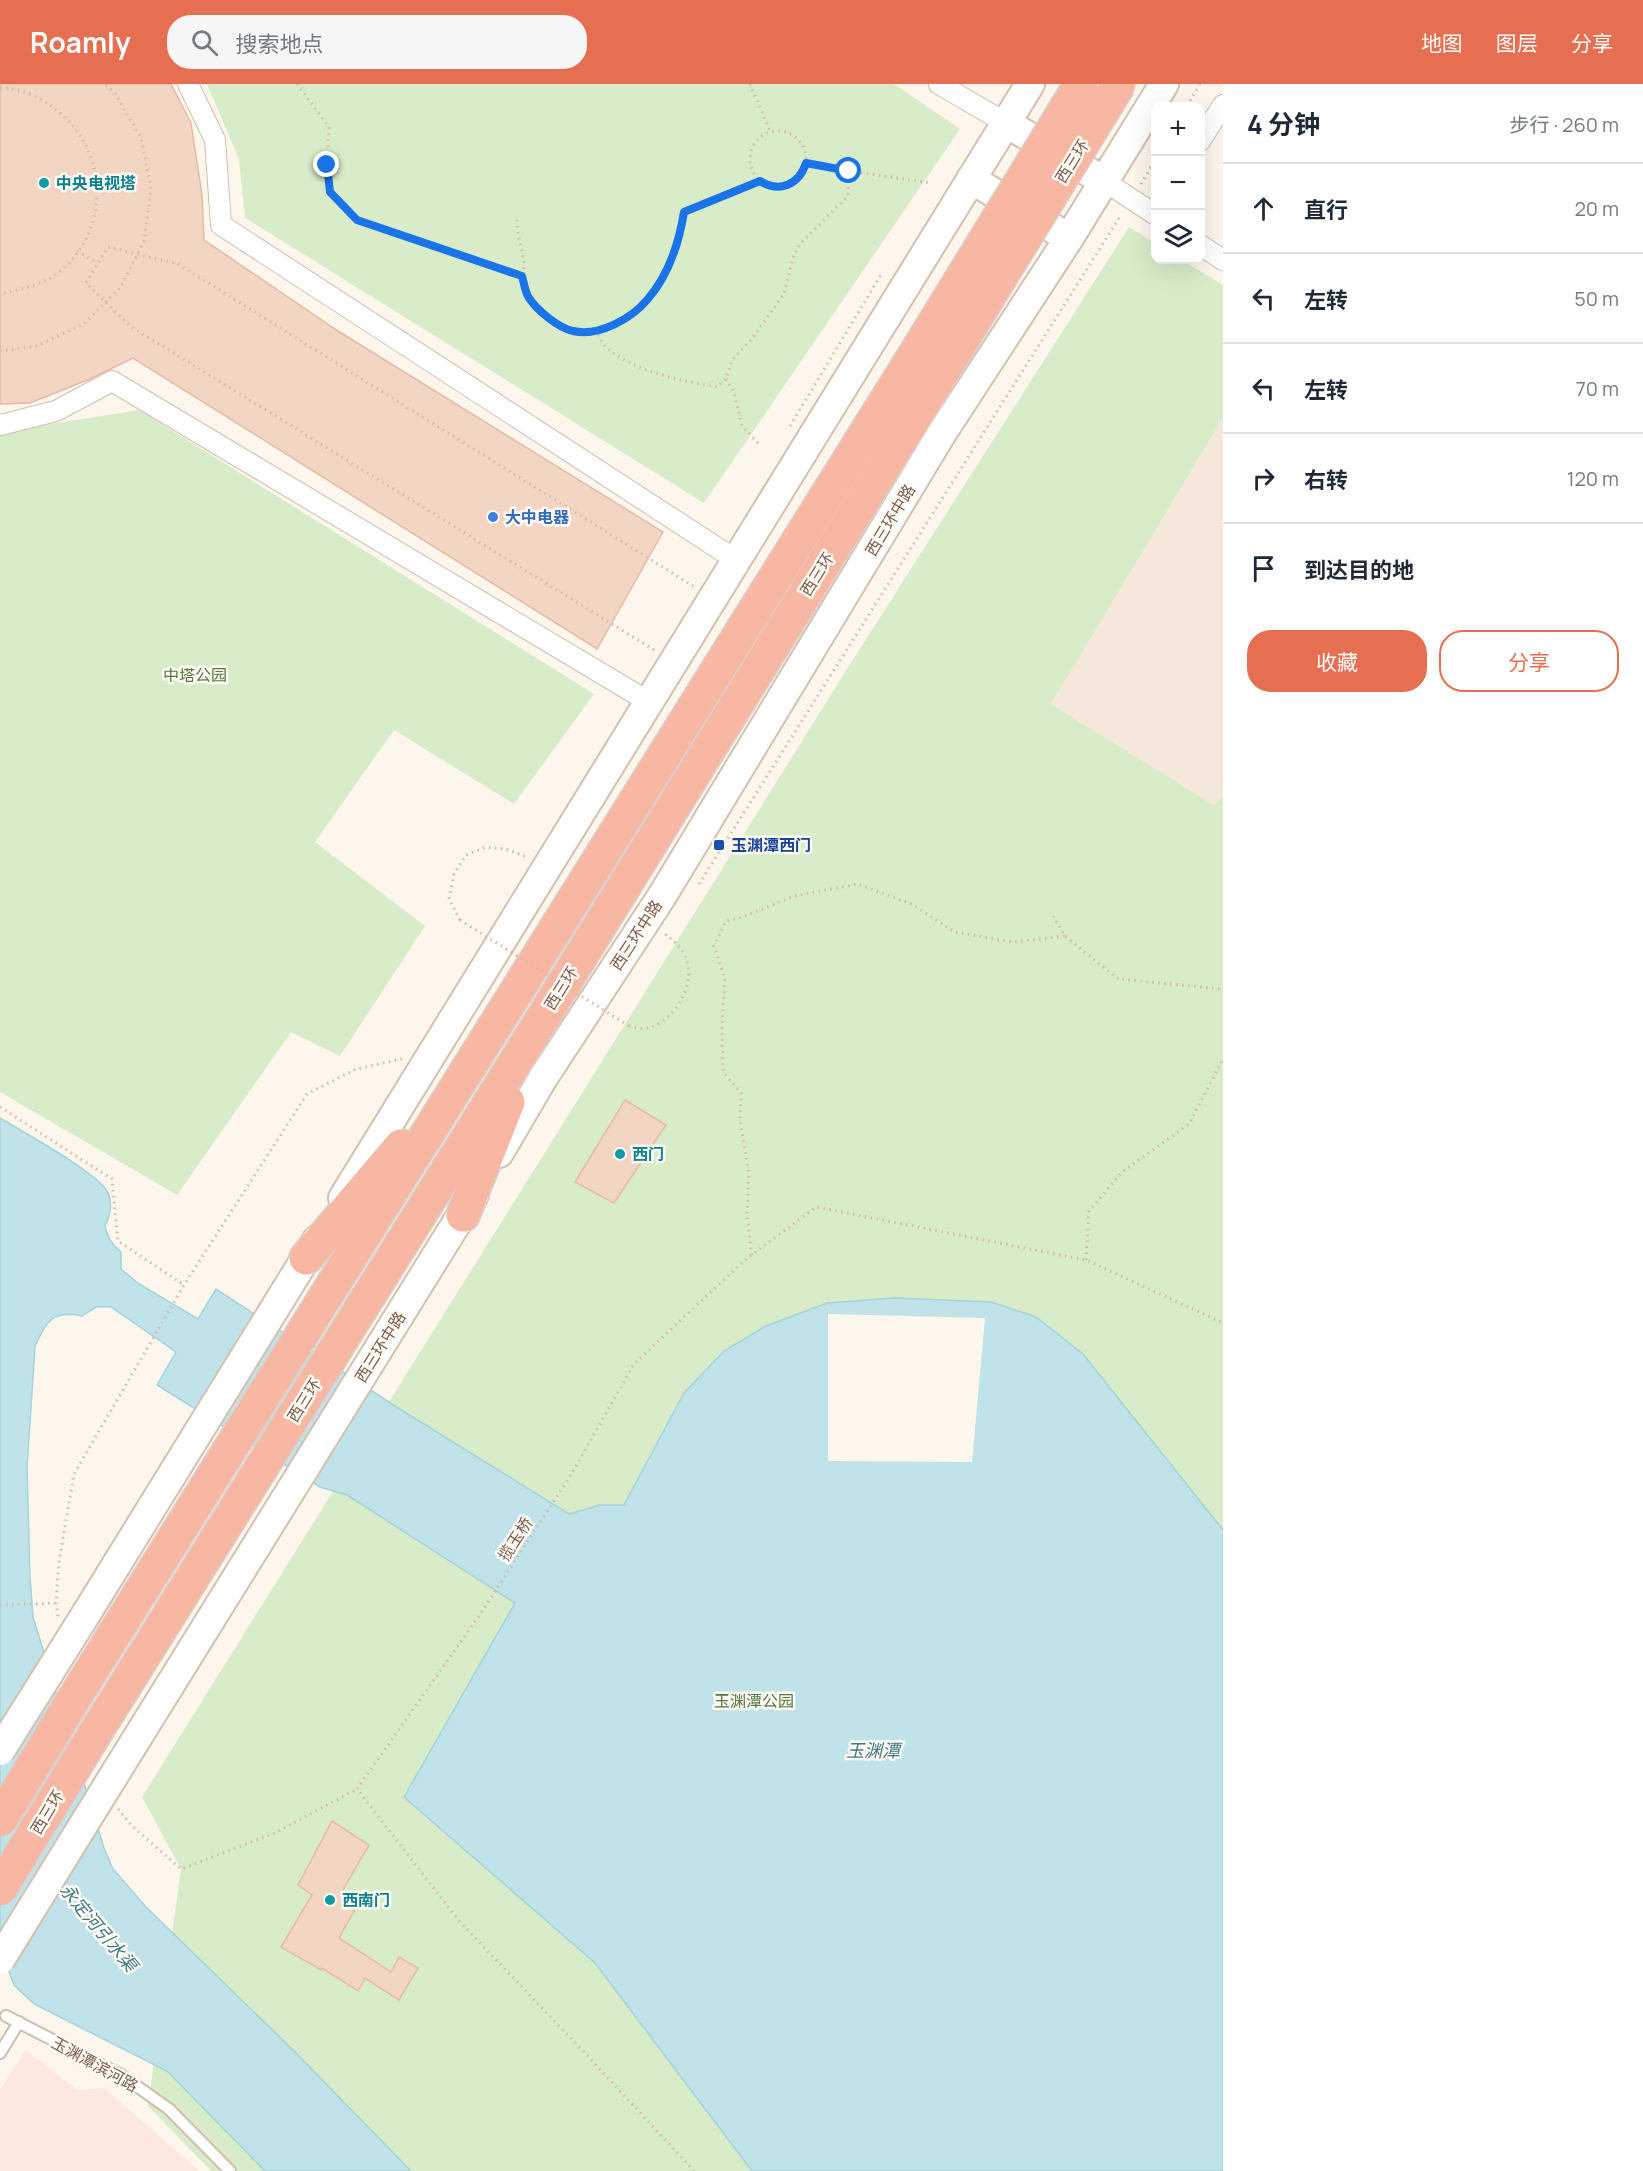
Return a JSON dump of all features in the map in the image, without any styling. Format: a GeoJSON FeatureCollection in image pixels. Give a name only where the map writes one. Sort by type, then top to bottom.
{"type":"FeatureCollection","features":[{"type":"Feature","properties":{"kind":"highway","name":"西三环"},"geometry":{"type":"LineString","coordinates":[[0,1820],[919,348],[1081,84]]}},
{"type":"Feature","properties":{"kind":"highway","name":"西三环"},"geometry":{"type":"LineString","coordinates":[[0,1889],[539,1023],[1119,84]]}},
{"type":"Feature","properties":{"kind":"highway"},"geometry":{"type":"LineString","coordinates":[[463,1215],[539,1023]]}},
{"type":"Feature","properties":{"kind":"highway"},"geometry":{"type":"LineString","coordinates":[[306,1258],[478,1055]]}},
{"type":"Feature","properties":{"kind":"street"},"geometry":{"type":"LineString","coordinates":[[188,84],[215,140],[221,225],[736,560]]}},
{"type":"Feature","properties":{"kind":"street"},"geometry":{"type":"LineString","coordinates":[[939,84],[1104,181],[1151,212]]}},
{"type":"Feature","properties":{"kind":"street"},"geometry":{"type":"LineString","coordinates":[[0,1750],[1030,84]]}},
{"type":"Feature","properties":{"kind":"street","name":"西三环中路"},"geometry":{"type":"LineString","coordinates":[[0,1960],[111,1793],[296,1483],[463,1215],[543,1078],[662,896],[942,433],[1069,238],[1164,84]]}},
{"type":"Feature","properties":{"kind":"street"},"geometry":{"type":"LineString","coordinates":[[1205,133],[1223,105]]}},
{"type":"Feature","properties":{"kind":"street"},"geometry":{"type":"LineString","coordinates":[[971,179],[1069,238]]}},
{"type":"Feature","properties":{"kind":"street"},"geometry":{"type":"LineString","coordinates":[[1205,248],[1223,260]]}},
{"type":"Feature","properties":{"kind":"street"},"geometry":{"type":"LineString","coordinates":[[0,425],[56,411],[112,381],[649,702]]}},
{"type":"Feature","properties":{"kind":"lane","name":"玉渊潭滨河路"},"geometry":{"type":"LineString","coordinates":[[6,2016],[121,2075],[169,2109],[230,2171]]}},
{"type":"Feature","properties":{"kind":"lane"},"geometry":{"type":"LineString","coordinates":[[0,2053],[19,2022]]}},
{"type":"Feature","properties":{"kind":"path"},"geometry":{"type":"LineString","coordinates":[[0,351],[37,346],[84,324],[121,287],[144,241],[151,189],[141,138],[115,93],[105,84]]}},
{"type":"Feature","properties":{"kind":"path"},"geometry":{"type":"LineString","coordinates":[[297,84],[329,127],[327,165],[330,192],[357,220],[522,276]]}},
{"type":"Feature","properties":{"kind":"path"},"geometry":{"type":"LineString","coordinates":[[750,84],[771,132]]}},
{"type":"Feature","properties":{"kind":"path"},"geometry":{"type":"LineString","coordinates":[[1189,102],[1200,84]]}},
{"type":"Feature","properties":{"kind":"path"},"geometry":{"type":"LineString","coordinates":[[0,88],[7,87],[39,97],[67,117],[87,144],[97,176],[96,210],[84,242],[63,269],[33,287],[0,294]]}},
{"type":"Feature","properties":{"kind":"path"},"geometry":{"type":"LineString","coordinates":[[771,132],[780,132],[797,138],[806,154],[806,163],[803,172],[792,184],[775,187],[760,181],[754,174],[750,157],[756,142],[771,132]]}},
{"type":"Feature","properties":{"kind":"path"},"geometry":{"type":"LineString","coordinates":[[806,163],[931,183]]}},
{"type":"Feature","properties":{"kind":"path"},"geometry":{"type":"LineString","coordinates":[[698,885],[1151,166]]}},
{"type":"Feature","properties":{"kind":"path"},"geometry":{"type":"LineString","coordinates":[[596,331],[605,347],[632,363],[675,380],[717,387],[726,379],[732,360],[751,340],[784,294],[794,254],[803,241],[848,196],[849,171]]}},
{"type":"Feature","properties":{"kind":"path"},"geometry":{"type":"LineString","coordinates":[[517,220],[516,234],[526,263],[522,276],[528,297],[548,318],[572,331],[596,331],[632,314],[646,301],[670,263],[680,238],[684,212],[760,181]]}},
{"type":"Feature","properties":{"kind":"path"},"geometry":{"type":"LineString","coordinates":[[654,650],[130,326],[86,283],[97,263],[108,247],[178,264],[693,586]]}},
{"type":"Feature","properties":{"kind":"path"},"geometry":{"type":"LineString","coordinates":[[77,251],[97,263]]}},
{"type":"Feature","properties":{"kind":"path"},"geometry":{"type":"LineString","coordinates":[[726,379],[734,392],[742,426],[758,443]]}},
{"type":"Feature","properties":{"kind":"path"},"geometry":{"type":"LineString","coordinates":[[529,857],[506,849],[486,847],[466,855],[454,874],[449,899],[460,920],[629,1026],[647,1029],[669,1017],[684,995],[689,976],[686,957],[677,944],[666,935],[672,925]]}},
{"type":"Feature","properties":{"kind":"path"},"geometry":{"type":"LineString","coordinates":[[752,1255],[747,1215],[749,1174],[740,1120],[741,1093],[723,1072],[722,1023],[725,979],[714,946],[726,921],[743,917],[794,896],[858,884],[911,904],[955,932],[1012,942],[1065,936]]}},
{"type":"Feature","properties":{"kind":"path"},"geometry":{"type":"LineString","coordinates":[[1053,916],[1065,936],[1118,979],[1223,989]]}},
{"type":"Feature","properties":{"kind":"path"},"geometry":{"type":"LineString","coordinates":[[59,1624],[56,1603],[59,1562],[74,1474],[184,1285],[307,1094],[356,1069],[407,1058]]}},
{"type":"Feature","properties":{"kind":"path"},"geometry":{"type":"LineString","coordinates":[[1086,1260],[1089,1211],[1122,1172],[1189,1124],[1223,1059]]}},
{"type":"Feature","properties":{"kind":"path"},"geometry":{"type":"LineString","coordinates":[[0,1107],[112,1179],[118,1241],[184,1285]]}},
{"type":"Feature","properties":{"kind":"path","name":"揽玉桥"},"geometry":{"type":"LineString","coordinates":[[357,1789],[481,1613],[569,1478],[634,1364],[752,1255],[816,1207],[1086,1260],[1223,1323]]}},
{"type":"Feature","properties":{"kind":"path"},"geometry":{"type":"LineString","coordinates":[[0,1605],[56,1603]]}},
{"type":"Feature","properties":{"kind":"path"},"geometry":{"type":"LineString","coordinates":[[111,1793],[132,1826],[181,1869],[275,1833],[357,1789],[459,1921],[694,2171]]}},
{"type":"Feature","properties":{"kind":"shaded area"},"geometry":{"type":"Polygon","coordinates":[[[1223,418],[1223,795],[1214,805],[1051,704],[1223,418]]]}},
{"type":"Feature","properties":{"kind":"shaded area"},"geometry":{"type":"Polygon","coordinates":[[[26,2050],[77,2090],[104,2088],[199,2171],[0,2171],[0,2090],[26,2050]]]}},
{"type":"Feature","properties":{"kind":"green space"},"geometry":{"type":"Polygon","coordinates":[[[207,84],[894,84],[960,129],[704,503],[245,218],[239,159],[207,84]]]}},
{"type":"Feature","properties":{"kind":"green space","name":"玉渊潭公园"},"geometry":{"type":"Polygon","coordinates":[[[1129,227],[1151,241],[1151,264],[1189,264],[1223,285],[1223,418],[1051,704],[1214,805],[1223,795],[1223,2171],[211,2171],[148,2106],[181,1869],[142,1797],[842,677],[1129,227]]]}},
{"type":"Feature","properties":{"kind":"green space","name":"中塔公园"},"geometry":{"type":"Polygon","coordinates":[[[139,410],[594,694],[514,804],[394,730],[315,842],[425,926],[340,1056],[291,1032],[177,1195],[0,1092],[0,432],[139,410]]]}},
{"type":"Feature","properties":{"kind":"water","name":"玉渊潭"},"geometry":{"type":"Polygon","coordinates":[[[0,1118],[77,1165],[103,1186],[109,1195],[110,1203],[105,1226],[113,1244],[121,1252],[121,1269],[139,1284],[198,1319],[216,1289],[395,1406],[569,1514],[600,1505],[624,1505],[684,1393],[724,1351],[766,1326],[827,1303],[895,1298],[991,1302],[1036,1317],[1083,1354],[1223,1530],[1223,2171],[752,2171],[595,1963],[404,1797],[515,1603],[347,1495],[320,1487],[157,1385],[176,1352],[111,1307],[96,1307],[82,1316],[57,1316],[47,1324],[39,1337],[35,1346],[27,1467],[33,1617],[104,1848],[113,1869],[147,1908],[294,2051],[411,2171],[265,2171],[167,2071],[34,2004],[14,1985],[0,1947],[0,1118]]]}},
{"type":"Feature","properties":{"kind":"pier"},"geometry":{"type":"Polygon","coordinates":[[[828,1314],[985,1318],[972,1462],[828,1461],[828,1314]]]}},
{"type":"Feature","properties":{"kind":"building"},"geometry":{"type":"Polygon","coordinates":[[[0,84],[171,84],[191,123],[202,195],[204,240],[338,331],[663,532],[597,649],[133,358],[90,379],[30,403],[0,404],[0,84]]]}},
{"type":"Feature","properties":{"kind":"building","name":"西门"},"geometry":{"type":"Polygon","coordinates":[[[625,1100],[666,1125],[614,1203],[575,1182],[625,1100]]]}},
{"type":"Feature","properties":{"kind":"building","name":"西南门"},"geometry":{"type":"Polygon","coordinates":[[[332,1821],[369,1845],[341,1893],[358,1904],[339,1938],[391,1972],[399,1957],[418,1968],[399,2000],[365,1978],[358,1991],[322,1968],[321,1970],[281,1947],[312,1895],[298,1885],[332,1821]]]}},
{"type":"Feature","properties":{"kind":"place","name":"中央电视塔"},"geometry":{"type":"Point","coordinates":[44,183]}},
{"type":"Feature","properties":{"kind":"place","name":"大中电器"},"geometry":{"type":"Point","coordinates":[493,517]}},
{"type":"Feature","properties":{"kind":"place","name":"玉渊潭西门"},"geometry":{"type":"Point","coordinates":[719,845]}},
{"type":"Feature","properties":{"kind":"place","name":"西门"},"geometry":{"type":"Point","coordinates":[620,1154]}},
{"type":"Feature","properties":{"kind":"place","name":"西南门"},"geometry":{"type":"Point","coordinates":[330,1900]}},
{"type":"Feature","properties":{"kind":"route"},"geometry":{"type":"LineString","coordinates":[[327,165],[330,192],[357,220],[522,276],[528,297],[548,318],[572,331],[596,331],[613,325],[632,314],[646,301],[659,284],[670,263],[680,238],[684,212],[760,181],[775,187],[792,184],[803,172],[806,163],[849,171]]}},
{"type":"Feature","properties":{"kind":"water label","name":"永定河引水渠"},"geometry":{"type":"Point","coordinates":[99,1927]}}]}
